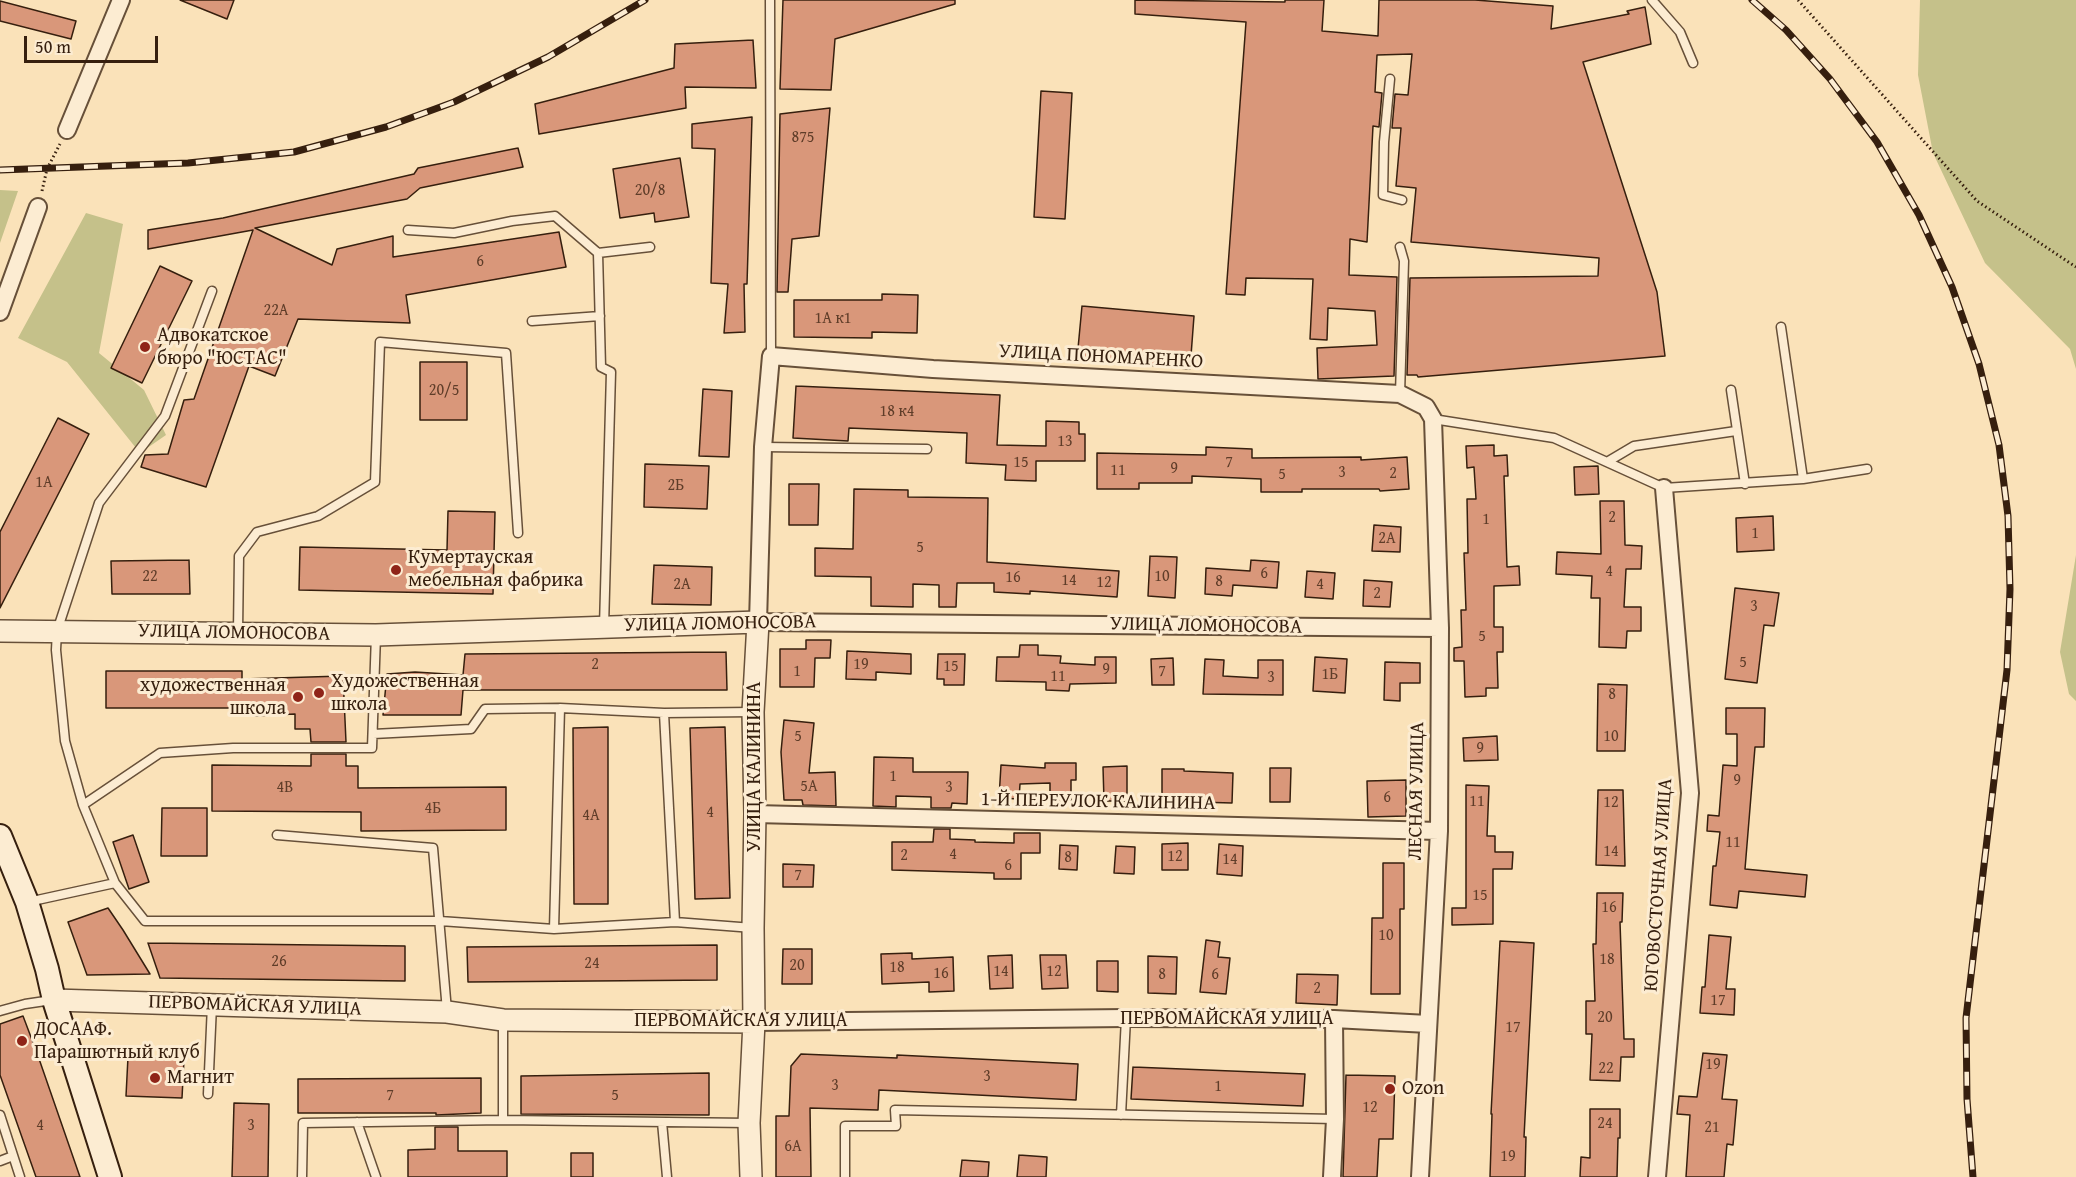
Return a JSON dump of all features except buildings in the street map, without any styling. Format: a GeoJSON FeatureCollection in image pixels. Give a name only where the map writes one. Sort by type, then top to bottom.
{"type":"FeatureCollection","features":[{"type":"Feature","properties":{"kind":"main road"},"geometry":{"type":"LineString","coordinates":[[0,836],[27,902],[54,1000],[110,1177]]}},
{"type":"Feature","properties":{"kind":"street"},"geometry":{"type":"LineString","coordinates":[[67,129],[122,0]]}},
{"type":"Feature","properties":{"kind":"street"},"geometry":{"type":"LineString","coordinates":[[0,312],[38,207]]}},
{"type":"Feature","properties":{"kind":"street","name":"УЛИЦА ПОНОМАРЕНКО"},"geometry":{"type":"LineString","coordinates":[[771,357],[945,370],[1400,394],[1430,413]]}},
{"type":"Feature","properties":{"kind":"street","name":"УЛИЦА КАЛИНИНА"},"geometry":{"type":"LineString","coordinates":[[751,1177],[749,1123],[754,1022],[755,814],[753,712],[763,447],[771,357]]}},
{"type":"Feature","properties":{"kind":"street","name":"ЛЕСНАЯ УЛИЦА"},"geometry":{"type":"LineString","coordinates":[[1420,1177],[1438,831],[1440,628],[1430,413]]}},
{"type":"Feature","properties":{"kind":"street","name":"ЮГОВОСТОЧНАЯ УЛИЦА"},"geometry":{"type":"LineString","coordinates":[[1657,1177],[1690,793],[1664,488]]}},
{"type":"Feature","properties":{"kind":"street","name":"УЛИЦА ЛОМОНОСОВА"},"geometry":{"type":"LineString","coordinates":[[0,631],[376,634],[758,622],[1440,628]]}},
{"type":"Feature","properties":{"kind":"street","name":"1-Й ПЕРЕУЛОК КАЛИНИНА"},"geometry":{"type":"LineString","coordinates":[[755,814],[1438,831]]}},
{"type":"Feature","properties":{"kind":"street","name":"ПЕРВОМАЙСКАЯ УЛИЦА"},"geometry":{"type":"LineString","coordinates":[[54,1000],[447,1012],[503,1020],[754,1022],[1334,1018],[1428,1024]]}},
{"type":"Feature","properties":{"kind":"street"},"geometry":{"type":"LineString","coordinates":[[1332,1177],[1335,1119],[1334,1018]]}},
{"type":"Feature","properties":{"kind":"lane"},"geometry":{"type":"LineString","coordinates":[[770,0],[771,357]]}},
{"type":"Feature","properties":{"kind":"lane"},"geometry":{"type":"LineString","coordinates":[[1652,0],[1680,32],[1693,63]]}},
{"type":"Feature","properties":{"kind":"lane"},"geometry":{"type":"LineString","coordinates":[[1390,79],[1384,142],[1383,195],[1401,201]]}},
{"type":"Feature","properties":{"kind":"lane"},"geometry":{"type":"LineString","coordinates":[[408,230],[454,233],[512,221],[555,216],[598,253],[650,247]]}},
{"type":"Feature","properties":{"kind":"lane"},"geometry":{"type":"LineString","coordinates":[[1400,247],[1404,261],[1400,394]]}},
{"type":"Feature","properties":{"kind":"lane"},"geometry":{"type":"LineString","coordinates":[[598,253],[601,367],[611,372],[604,627]]}},
{"type":"Feature","properties":{"kind":"lane"},"geometry":{"type":"LineString","coordinates":[[212,291],[165,416],[99,503],[57,631],[56,650],[65,741],[83,805],[115,883],[145,921],[440,921],[554,929],[675,922],[753,928]]}},
{"type":"Feature","properties":{"kind":"lane"},"geometry":{"type":"LineString","coordinates":[[532,321],[600,316]]}},
{"type":"Feature","properties":{"kind":"lane"},"geometry":{"type":"LineString","coordinates":[[1781,327],[1803,479]]}},
{"type":"Feature","properties":{"kind":"lane"},"geometry":{"type":"LineString","coordinates":[[238,633],[239,556],[257,532],[318,516],[375,482],[380,342],[506,353],[518,533]]}},
{"type":"Feature","properties":{"kind":"lane"},"geometry":{"type":"LineString","coordinates":[[1731,390],[1745,484]]}},
{"type":"Feature","properties":{"kind":"lane"},"geometry":{"type":"LineString","coordinates":[[1430,413],[1554,438],[1664,488],[1803,479],[1866,469]]}},
{"type":"Feature","properties":{"kind":"lane"},"geometry":{"type":"LineString","coordinates":[[1607,462],[1634,446],[1736,431]]}},
{"type":"Feature","properties":{"kind":"lane"},"geometry":{"type":"LineString","coordinates":[[763,447],[927,449]]}},
{"type":"Feature","properties":{"kind":"lane"},"geometry":{"type":"LineString","coordinates":[[83,805],[160,753],[233,748],[372,748],[376,634]]}},
{"type":"Feature","properties":{"kind":"lane"},"geometry":{"type":"LineString","coordinates":[[373,734],[471,729],[485,709],[560,708],[664,713],[753,712]]}},
{"type":"Feature","properties":{"kind":"lane"},"geometry":{"type":"LineString","coordinates":[[554,929],[560,708]]}},
{"type":"Feature","properties":{"kind":"lane"},"geometry":{"type":"LineString","coordinates":[[664,713],[675,922]]}},
{"type":"Feature","properties":{"kind":"lane"},"geometry":{"type":"LineString","coordinates":[[277,836],[433,848],[447,1012]]}},
{"type":"Feature","properties":{"kind":"lane"},"geometry":{"type":"LineString","coordinates":[[27,902],[115,883]]}},
{"type":"Feature","properties":{"kind":"lane"},"geometry":{"type":"LineString","coordinates":[[0,1011],[25,1004],[54,1000]]}},
{"type":"Feature","properties":{"kind":"lane"},"geometry":{"type":"LineString","coordinates":[[208,1094],[212,1005]]}},
{"type":"Feature","properties":{"kind":"lane"},"geometry":{"type":"LineString","coordinates":[[1121,1115],[1126,1018]]}},
{"type":"Feature","properties":{"kind":"lane"},"geometry":{"type":"LineString","coordinates":[[503,1020],[503,1120]]}},
{"type":"Feature","properties":{"kind":"lane"},"geometry":{"type":"LineString","coordinates":[[845,1177],[845,1126],[896,1126],[895,1110],[1335,1119]]}},
{"type":"Feature","properties":{"kind":"lane"},"geometry":{"type":"LineString","coordinates":[[0,1115],[20,1177]]}},
{"type":"Feature","properties":{"kind":"lane"},"geometry":{"type":"LineString","coordinates":[[302,1177],[303,1123],[503,1120],[749,1123]]}},
{"type":"Feature","properties":{"kind":"lane"},"geometry":{"type":"LineString","coordinates":[[357,1122],[376,1177]]}},
{"type":"Feature","properties":{"kind":"lane"},"geometry":{"type":"LineString","coordinates":[[662,1122],[667,1177]]}},
{"type":"Feature","properties":{"kind":"lane"},"geometry":{"type":"LineString","coordinates":[[0,1161],[14,1156]]}},
{"type":"Feature","properties":{"kind":"path"},"geometry":{"type":"LineString","coordinates":[[1798,0],[1977,201],[2076,267]]}},
{"type":"Feature","properties":{"kind":"path"},"geometry":{"type":"LineString","coordinates":[[38,207],[47,169],[67,129]]}},
{"type":"Feature","properties":{"kind":"shaded area"},"geometry":{"type":"Polygon","coordinates":[[[1920,0],[2076,0],[2076,369],[2070,349],[1985,263],[1933,153],[1918,75],[1920,0]]]}},
{"type":"Feature","properties":{"kind":"shaded area"},"geometry":{"type":"Polygon","coordinates":[[[0,190],[18,191],[0,243],[0,190]]]}},
{"type":"Feature","properties":{"kind":"shaded area"},"geometry":{"type":"Polygon","coordinates":[[[86,213],[123,224],[99,353],[144,390],[166,435],[140,453],[67,362],[18,338],[86,213]]]}},
{"type":"Feature","properties":{"kind":"shaded area"},"geometry":{"type":"Polygon","coordinates":[[[2076,555],[2076,701],[2069,694],[2060,652],[2076,555]]]}},
{"type":"Feature","properties":{"kind":"railway"},"geometry":{"type":"LineString","coordinates":[[0,170],[188,163],[294,152],[386,127],[454,102],[548,57],[645,0]]}},
{"type":"Feature","properties":{"kind":"railway"},"geometry":{"type":"LineString","coordinates":[[1752,0],[1786,30],[1830,79],[1877,142],[1919,215],[1952,287],[1979,364],[1999,445],[2008,516],[2010,589],[2007,670],[1966,1018],[1967,1099],[1973,1177]]}},
{"type":"Feature","properties":{"kind":"place","name":"Адвокатское бюро \"ЮСТАС\""},"geometry":{"type":"Point","coordinates":[145,347]}},
{"type":"Feature","properties":{"kind":"place","name":"Кумертауская мебельная фабрика"},"geometry":{"type":"Point","coordinates":[396,570]}},
{"type":"Feature","properties":{"kind":"place","name":"Художественная школа"},"geometry":{"type":"Point","coordinates":[319,693]}},
{"type":"Feature","properties":{"kind":"place","name":"художественная школа"},"geometry":{"type":"Point","coordinates":[298,697]}},
{"type":"Feature","properties":{"kind":"place","name":"ДОСААФ. Парашютный клуб"},"geometry":{"type":"Point","coordinates":[22,1041]}},
{"type":"Feature","properties":{"kind":"place","name":"Магнит"},"geometry":{"type":"Point","coordinates":[155,1078]}},
{"type":"Feature","properties":{"kind":"place","name":"Ozon"},"geometry":{"type":"Point","coordinates":[1390,1089]}}]}
